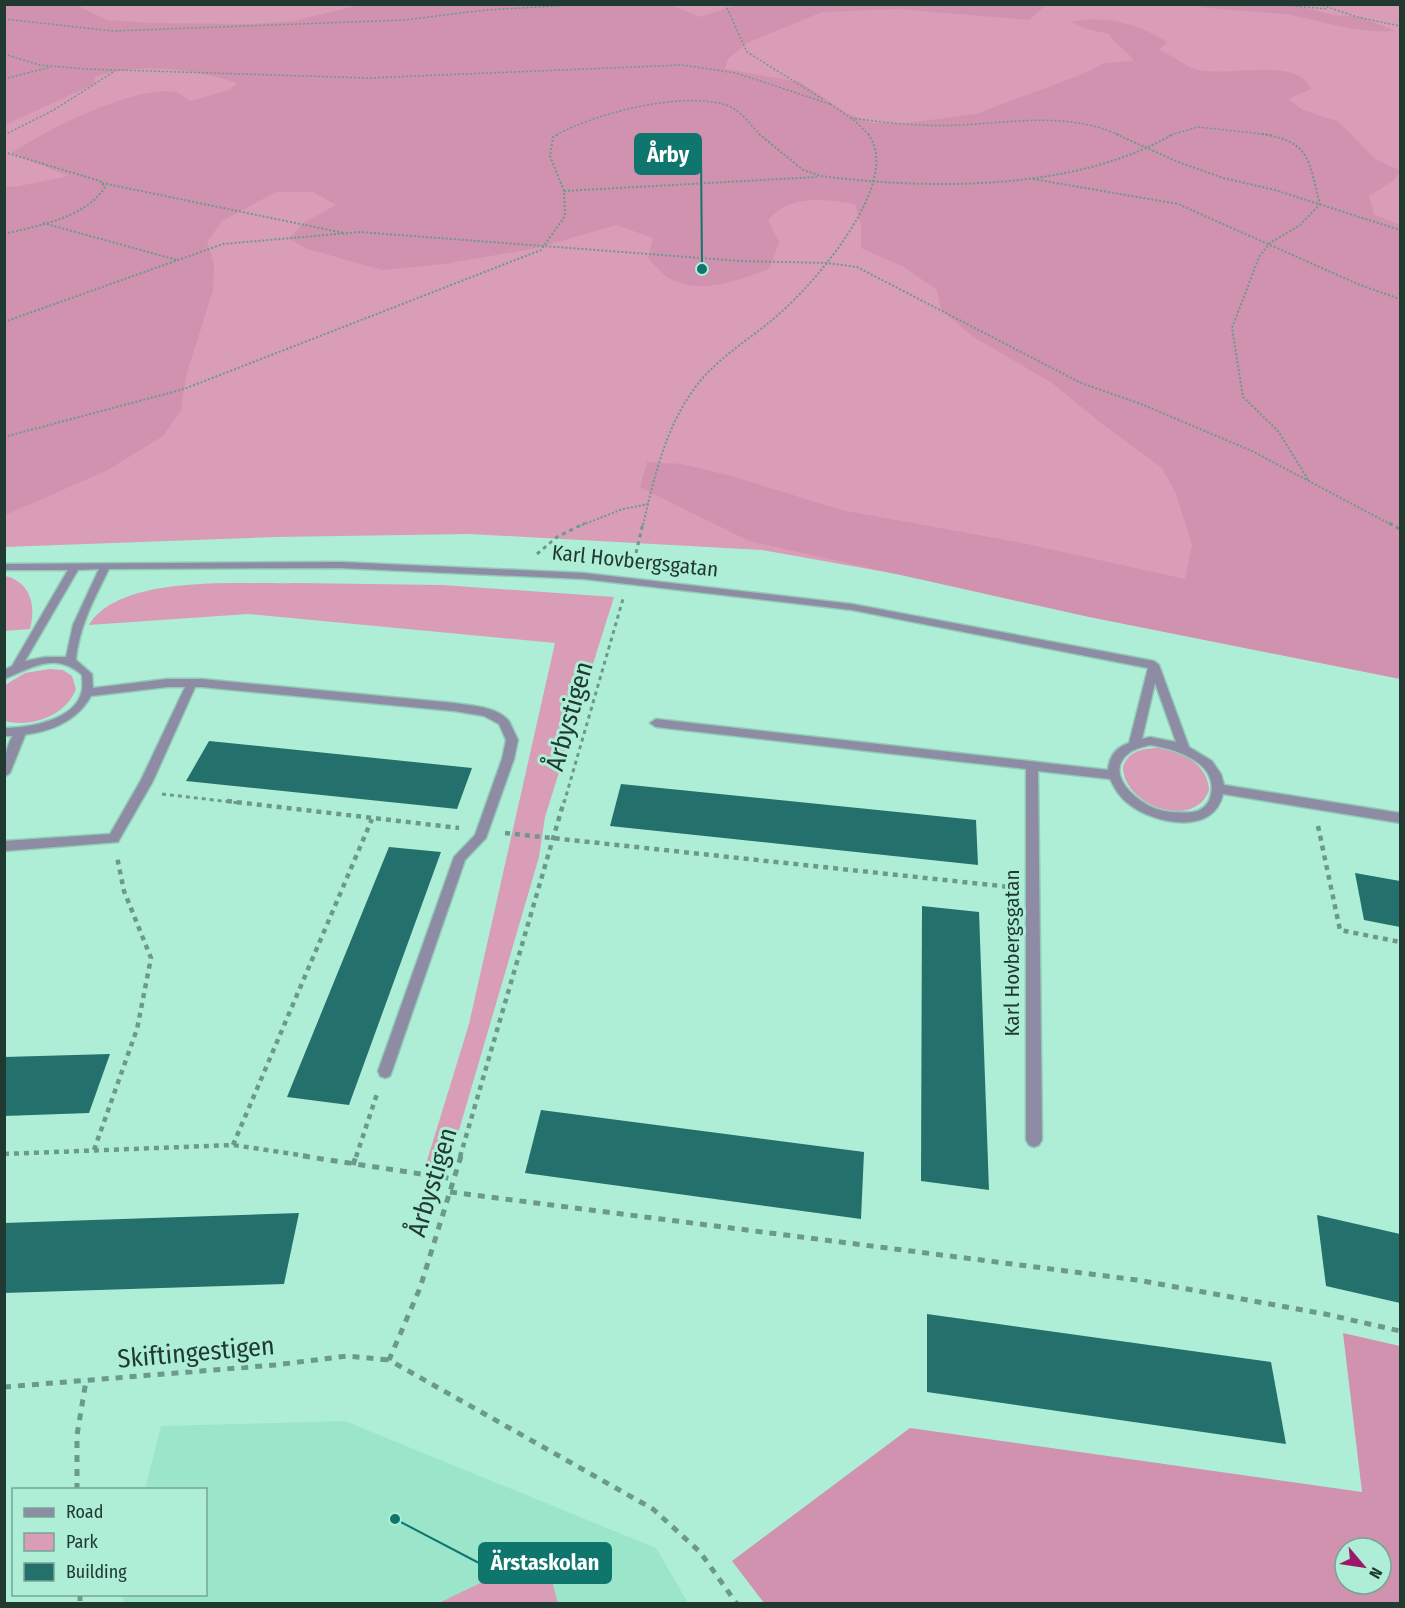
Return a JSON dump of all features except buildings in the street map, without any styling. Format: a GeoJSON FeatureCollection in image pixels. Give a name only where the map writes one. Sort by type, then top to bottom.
{"type":"FeatureCollection","features":[{"type":"Feature","properties":{"kind":"street","name":"Karl Hovbergsgatan"},"geometry":{"type":"LineString","coordinates":[[4,567],[340,565],[526,572],[697,588],[852,608],[1154,665]]}},
{"type":"Feature","properties":{"kind":"street"},"geometry":{"type":"LineString","coordinates":[[16,668],[74,568]]}},
{"type":"Feature","properties":{"kind":"street"},"geometry":{"type":"LineString","coordinates":[[71,662],[72,640],[78,621],[105,568]]}},
{"type":"Feature","properties":{"kind":"street"},"geometry":{"type":"LineString","coordinates":[[4,675],[16,668],[45,660],[71,662],[87,674],[87,693],[79,706],[64,718],[46,727],[20,733],[4,732]]}},
{"type":"Feature","properties":{"kind":"street"},"geometry":{"type":"LineString","coordinates":[[1135,743],[1154,665]]}},
{"type":"Feature","properties":{"kind":"street"},"geometry":{"type":"LineString","coordinates":[[1154,665],[1184,748]]}},
{"type":"Feature","properties":{"kind":"street"},"geometry":{"type":"LineString","coordinates":[[87,693],[192,683],[486,712],[503,721],[512,740],[508,759],[480,838],[460,857],[385,1071]]}},
{"type":"Feature","properties":{"kind":"street"},"geometry":{"type":"LineString","coordinates":[[4,846],[114,839],[141,792],[192,683]]}},
{"type":"Feature","properties":{"kind":"street"},"geometry":{"type":"LineString","coordinates":[[656,723],[1113,775]]}},
{"type":"Feature","properties":{"kind":"street"},"geometry":{"type":"LineString","coordinates":[[4,773],[20,733]]}},
{"type":"Feature","properties":{"kind":"street"},"geometry":{"type":"LineString","coordinates":[[1158,741],[1184,748],[1200,758],[1213,771],[1219,789],[1212,807],[1201,814],[1187,818],[1170,818],[1136,806],[1124,795],[1113,775],[1114,759],[1122,749],[1135,743],[1158,741]]}},
{"type":"Feature","properties":{"kind":"street","name":"Karl Hovbergsgatan"},"geometry":{"type":"LineString","coordinates":[[1032,766],[1034,1140]]}},
{"type":"Feature","properties":{"kind":"street"},"geometry":{"type":"LineString","coordinates":[[1219,789],[1401,819]]}},
{"type":"Feature","properties":{"kind":"path"},"geometry":{"type":"LineString","coordinates":[[4,19],[113,31],[404,20],[486,10],[590,4]]}},
{"type":"Feature","properties":{"kind":"path"},"geometry":{"type":"LineString","coordinates":[[636,553],[668,435],[695,387],[715,366],[790,305],[827,262],[856,218],[873,181],[877,163],[874,143],[850,118],[747,52],[725,4]]}},
{"type":"Feature","properties":{"kind":"path"},"geometry":{"type":"LineString","coordinates":[[1272,4],[1333,10],[1401,26]]}},
{"type":"Feature","properties":{"kind":"path"},"geometry":{"type":"LineString","coordinates":[[1319,4],[1333,10]]}},
{"type":"Feature","properties":{"kind":"path"},"geometry":{"type":"LineString","coordinates":[[4,54],[16,60],[54,66],[116,71],[368,78],[682,65],[745,75],[830,104]]}},
{"type":"Feature","properties":{"kind":"path"},"geometry":{"type":"LineString","coordinates":[[4,79],[54,66]]}},
{"type":"Feature","properties":{"kind":"path"},"geometry":{"type":"LineString","coordinates":[[4,135],[52,111],[116,71]]}},
{"type":"Feature","properties":{"kind":"path"},"geometry":{"type":"LineString","coordinates":[[4,437],[184,389],[456,282],[529,256],[544,245],[565,216],[564,191],[550,156],[553,137],[573,126],[634,106],[702,102],[726,105],[740,112],[761,136],[803,170],[821,176]]}},
{"type":"Feature","properties":{"kind":"path"},"geometry":{"type":"LineString","coordinates":[[850,118],[905,126],[1040,118],[1078,123],[1110,131],[1178,162],[1222,178],[1320,204],[1401,230]]}},
{"type":"Feature","properties":{"kind":"path"},"geometry":{"type":"LineString","coordinates":[[564,191],[821,176],[873,181],[942,183],[1029,179],[1093,168],[1149,147],[1176,132],[1198,127],[1232,129],[1283,137],[1298,145],[1306,154],[1320,204]]}},
{"type":"Feature","properties":{"kind":"path"},"geometry":{"type":"LineString","coordinates":[[4,152],[62,168],[102,183],[347,233],[544,245],[740,261],[827,262],[857,267],[1081,383],[1193,425],[1401,529]]}},
{"type":"Feature","properties":{"kind":"path"},"geometry":{"type":"LineString","coordinates":[[1029,179],[1178,204],[1360,285],[1401,299]]}},
{"type":"Feature","properties":{"kind":"path"},"geometry":{"type":"LineString","coordinates":[[4,234],[70,214],[103,194],[105,187],[102,183]]}},
{"type":"Feature","properties":{"kind":"path"},"geometry":{"type":"LineString","coordinates":[[1309,481],[1278,431],[1243,397],[1232,328],[1259,257],[1270,243],[1300,225],[1320,204]]}},
{"type":"Feature","properties":{"kind":"path"},"geometry":{"type":"LineString","coordinates":[[42,223],[178,260]]}},
{"type":"Feature","properties":{"kind":"path"},"geometry":{"type":"LineString","coordinates":[[4,322],[223,244],[347,233]]}},
{"type":"Feature","properties":{"kind":"path"},"geometry":{"type":"LineString","coordinates":[[526,572],[541,548],[550,541],[624,510],[649,504]]}},
{"type":"Feature","properties":{"kind":"path","name":"Årbystigen"},"geometry":{"type":"LineString","coordinates":[[389,1360],[420,1288],[454,1179],[623,598]]}},
{"type":"Feature","properties":{"kind":"path"},"geometry":{"type":"LineString","coordinates":[[141,792],[372,819],[1032,889]]}},
{"type":"Feature","properties":{"kind":"path"},"geometry":{"type":"LineString","coordinates":[[1314,804],[1340,930],[1401,942]]}},
{"type":"Feature","properties":{"kind":"path"},"geometry":{"type":"LineString","coordinates":[[233,1145],[372,819]]}},
{"type":"Feature","properties":{"kind":"path"},"geometry":{"type":"LineString","coordinates":[[94,1150],[136,1029],[152,958],[124,891],[114,839]]}},
{"type":"Feature","properties":{"kind":"path"},"geometry":{"type":"LineString","coordinates":[[353,1165],[385,1071]]}},
{"type":"Feature","properties":{"kind":"path"},"geometry":{"type":"LineString","coordinates":[[4,1154],[233,1145],[454,1179]]}},
{"type":"Feature","properties":{"kind":"path"},"geometry":{"type":"LineString","coordinates":[[450,1192],[1137,1281],[1325,1314],[1401,1331]]}},
{"type":"Feature","properties":{"kind":"path","name":"Skiftingestigen"},"geometry":{"type":"LineString","coordinates":[[4,1387],[293,1364],[350,1354],[370,1355],[389,1360]]}},
{"type":"Feature","properties":{"kind":"path"},"geometry":{"type":"LineString","coordinates":[[389,1360],[669,1520],[698,1550],[737,1604]]}},
{"type":"Feature","properties":{"kind":"path"},"geometry":{"type":"LineString","coordinates":[[77,1488],[75,1439],[78,1409],[86,1381]]}},
{"type":"Feature","properties":{"kind":"shaded area"},"geometry":{"type":"Polygon","coordinates":[[[364,4],[669,4],[699,17],[740,4],[1064,5],[1046,5],[1029,20],[900,9],[822,12],[747,43],[728,59],[725,69],[800,82],[847,113],[872,123],[907,123],[976,114],[1083,74],[1105,63],[1134,61],[1109,34],[1086,29],[1072,22],[1085,20],[1121,23],[1145,30],[1167,42],[1159,50],[1192,68],[1205,71],[1275,70],[1291,73],[1303,79],[1311,89],[1288,99],[1303,110],[1339,122],[1374,158],[1400,171],[1393,181],[1369,196],[1374,214],[1400,225],[1400,679],[1089,617],[749,541],[640,487],[647,462],[682,464],[735,477],[841,510],[1022,543],[1185,579],[1192,545],[1176,494],[1162,468],[1052,383],[972,336],[941,310],[937,290],[904,267],[861,248],[861,225],[855,204],[832,201],[797,202],[777,212],[768,220],[779,242],[770,268],[734,281],[693,286],[669,278],[648,258],[653,238],[616,225],[537,248],[444,264],[382,270],[308,249],[289,239],[303,223],[336,205],[313,192],[276,192],[222,221],[207,242],[214,264],[213,290],[186,376],[181,410],[163,436],[106,471],[5,515],[5,186],[15,187],[68,176],[12,153],[68,122],[114,102],[158,92],[175,92],[190,101],[229,90],[237,83],[203,74],[166,69],[112,72],[95,77],[94,84],[5,125],[5,5],[83,5],[80,7],[107,20],[251,24],[294,21],[364,4]]]}},
{"type":"Feature","properties":{"kind":"shaded area"},"geometry":{"type":"Polygon","coordinates":[[[1198,5],[1294,5],[1333,15],[1360,17],[1396,31],[1368,31],[1290,15],[1198,5]]]}},
{"type":"Feature","properties":{"kind":"shaded area"},"geometry":{"type":"Polygon","coordinates":[[[1343,1333],[1400,1346],[1400,1603],[764,1603],[732,1561],[910,1428],[1362,1492],[1343,1333]]]}},
{"type":"Feature","properties":{"kind":"shaded area"},"geometry":{"type":"Polygon","coordinates":[[[345,1421],[656,1548],[688,1603],[124,1604],[123,1596],[207,1596],[207,1488],[145,1488],[161,1426],[345,1421]]]}},
{"type":"Feature","properties":{"kind":"green space"},"geometry":{"type":"Polygon","coordinates":[[[4,5],[1400,5],[1400,664],[762,550],[470,534],[276,537],[5,547],[4,5]]]}},
{"type":"Feature","properties":{"kind":"green space"},"geometry":{"type":"Polygon","coordinates":[[[5,576],[14,579],[26,589],[32,604],[30,629],[5,631],[5,576]]]}},
{"type":"Feature","properties":{"kind":"green space"},"geometry":{"type":"Polygon","coordinates":[[[215,583],[442,585],[614,597],[545,817],[539,857],[447,1171],[425,1167],[469,1024],[555,643],[248,614],[89,625],[105,608],[127,597],[154,589],[215,583]]]}},
{"type":"Feature","properties":{"kind":"green space"},"geometry":{"type":"Polygon","coordinates":[[[49,669],[63,670],[72,676],[76,689],[71,698],[56,713],[46,718],[25,723],[5,721],[5,685],[25,673],[49,669]]]}},
{"type":"Feature","properties":{"kind":"green space"},"geometry":{"type":"Polygon","coordinates":[[[1161,748],[1186,756],[1199,767],[1208,781],[1209,790],[1201,802],[1190,809],[1176,811],[1147,802],[1134,793],[1126,781],[1123,767],[1129,757],[1138,751],[1161,748]]]}},
{"type":"Feature","properties":{"kind":"green space"},"geometry":{"type":"Polygon","coordinates":[[[544,1552],[558,1603],[439,1603],[544,1552]]]}},
{"type":"Feature","properties":{"kind":"place","name":"Årby"},"geometry":{"type":"Point","coordinates":[702,269]}},
{"type":"Feature","properties":{"kind":"place","name":"Ärstaskolan"},"geometry":{"type":"Point","coordinates":[395,1519]}}]}
